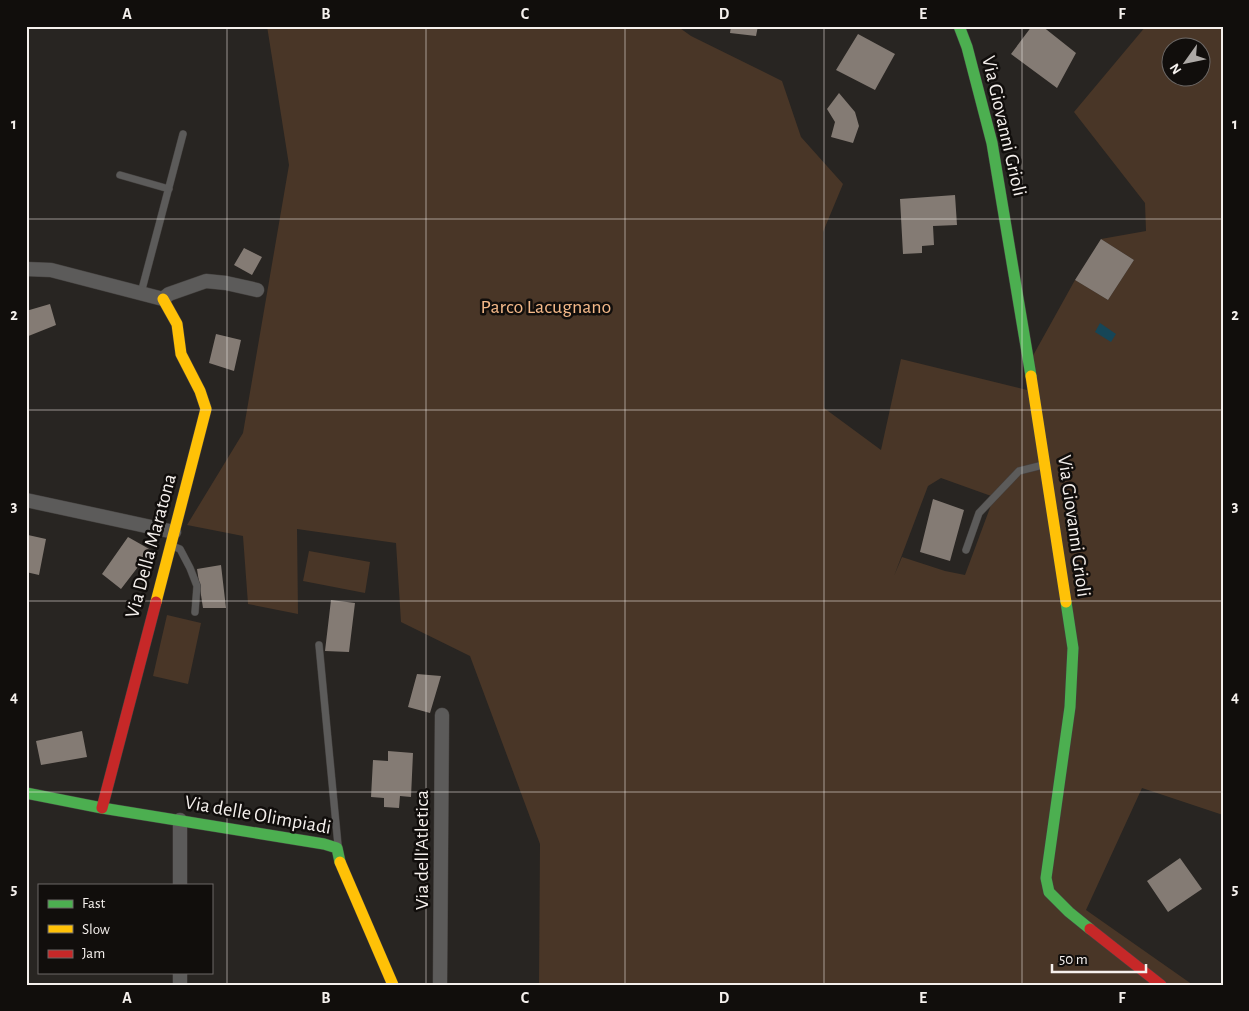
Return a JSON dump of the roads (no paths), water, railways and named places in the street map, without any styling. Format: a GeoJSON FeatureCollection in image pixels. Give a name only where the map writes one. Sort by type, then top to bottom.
{"type":"FeatureCollection","features":[{"type":"Feature","properties":{"kind":"street","name":"Via Giovanni Grioli"},"geometry":{"type":"LineString","coordinates":[[960,26],[992,143],[1046,464],[1073,648],[1070,707],[1046,878],[1049,892],[1069,912],[1161,985]]}},
{"type":"Feature","properties":{"kind":"street"},"geometry":{"type":"LineString","coordinates":[[26,269],[51,270],[163,299],[169,294],[206,281],[226,283],[257,290]]}},
{"type":"Feature","properties":{"kind":"street","name":"Via Della Maratona"},"geometry":{"type":"LineString","coordinates":[[102,808],[206,410],[200,391],[181,354],[177,324],[163,299]]}},
{"type":"Feature","properties":{"kind":"street"},"geometry":{"type":"LineString","coordinates":[[26,500],[174,532]]}},
{"type":"Feature","properties":{"kind":"street","name":"Via dell'Atletica"},"geometry":{"type":"LineString","coordinates":[[440,985],[442,715]]}},
{"type":"Feature","properties":{"kind":"street","name":"Via delle Olimpiadi"},"geometry":{"type":"LineString","coordinates":[[26,793],[102,808],[324,844],[337,848],[340,864],[392,985]]}},
{"type":"Feature","properties":{"kind":"street"},"geometry":{"type":"LineString","coordinates":[[180,820],[180,884]]}},
{"type":"Feature","properties":{"kind":"lane"},"geometry":{"type":"LineString","coordinates":[[141,293],[183,134]]}},
{"type":"Feature","properties":{"kind":"lane"},"geometry":{"type":"LineString","coordinates":[[120,175],[169,189]]}},
{"type":"Feature","properties":{"kind":"lane"},"geometry":{"type":"LineString","coordinates":[[966,550],[978,513],[1019,471],[1046,464]]}},
{"type":"Feature","properties":{"kind":"lane"},"geometry":{"type":"LineString","coordinates":[[170,546],[180,549],[197,586],[195,612]]}},
{"type":"Feature","properties":{"kind":"lane"},"geometry":{"type":"LineString","coordinates":[[319,645],[337,831],[337,848]]}},
{"type":"Feature","properties":{"kind":"water"},"geometry":{"type":"Polygon","coordinates":[[[1100,323],[1116,334],[1111,342],[1095,332],[1100,323]]]}},
{"type":"Feature","properties":{"kind":"park label","name":"Parco Lacugnano"},"geometry":{"type":"Point","coordinates":[546,307]}}]}
